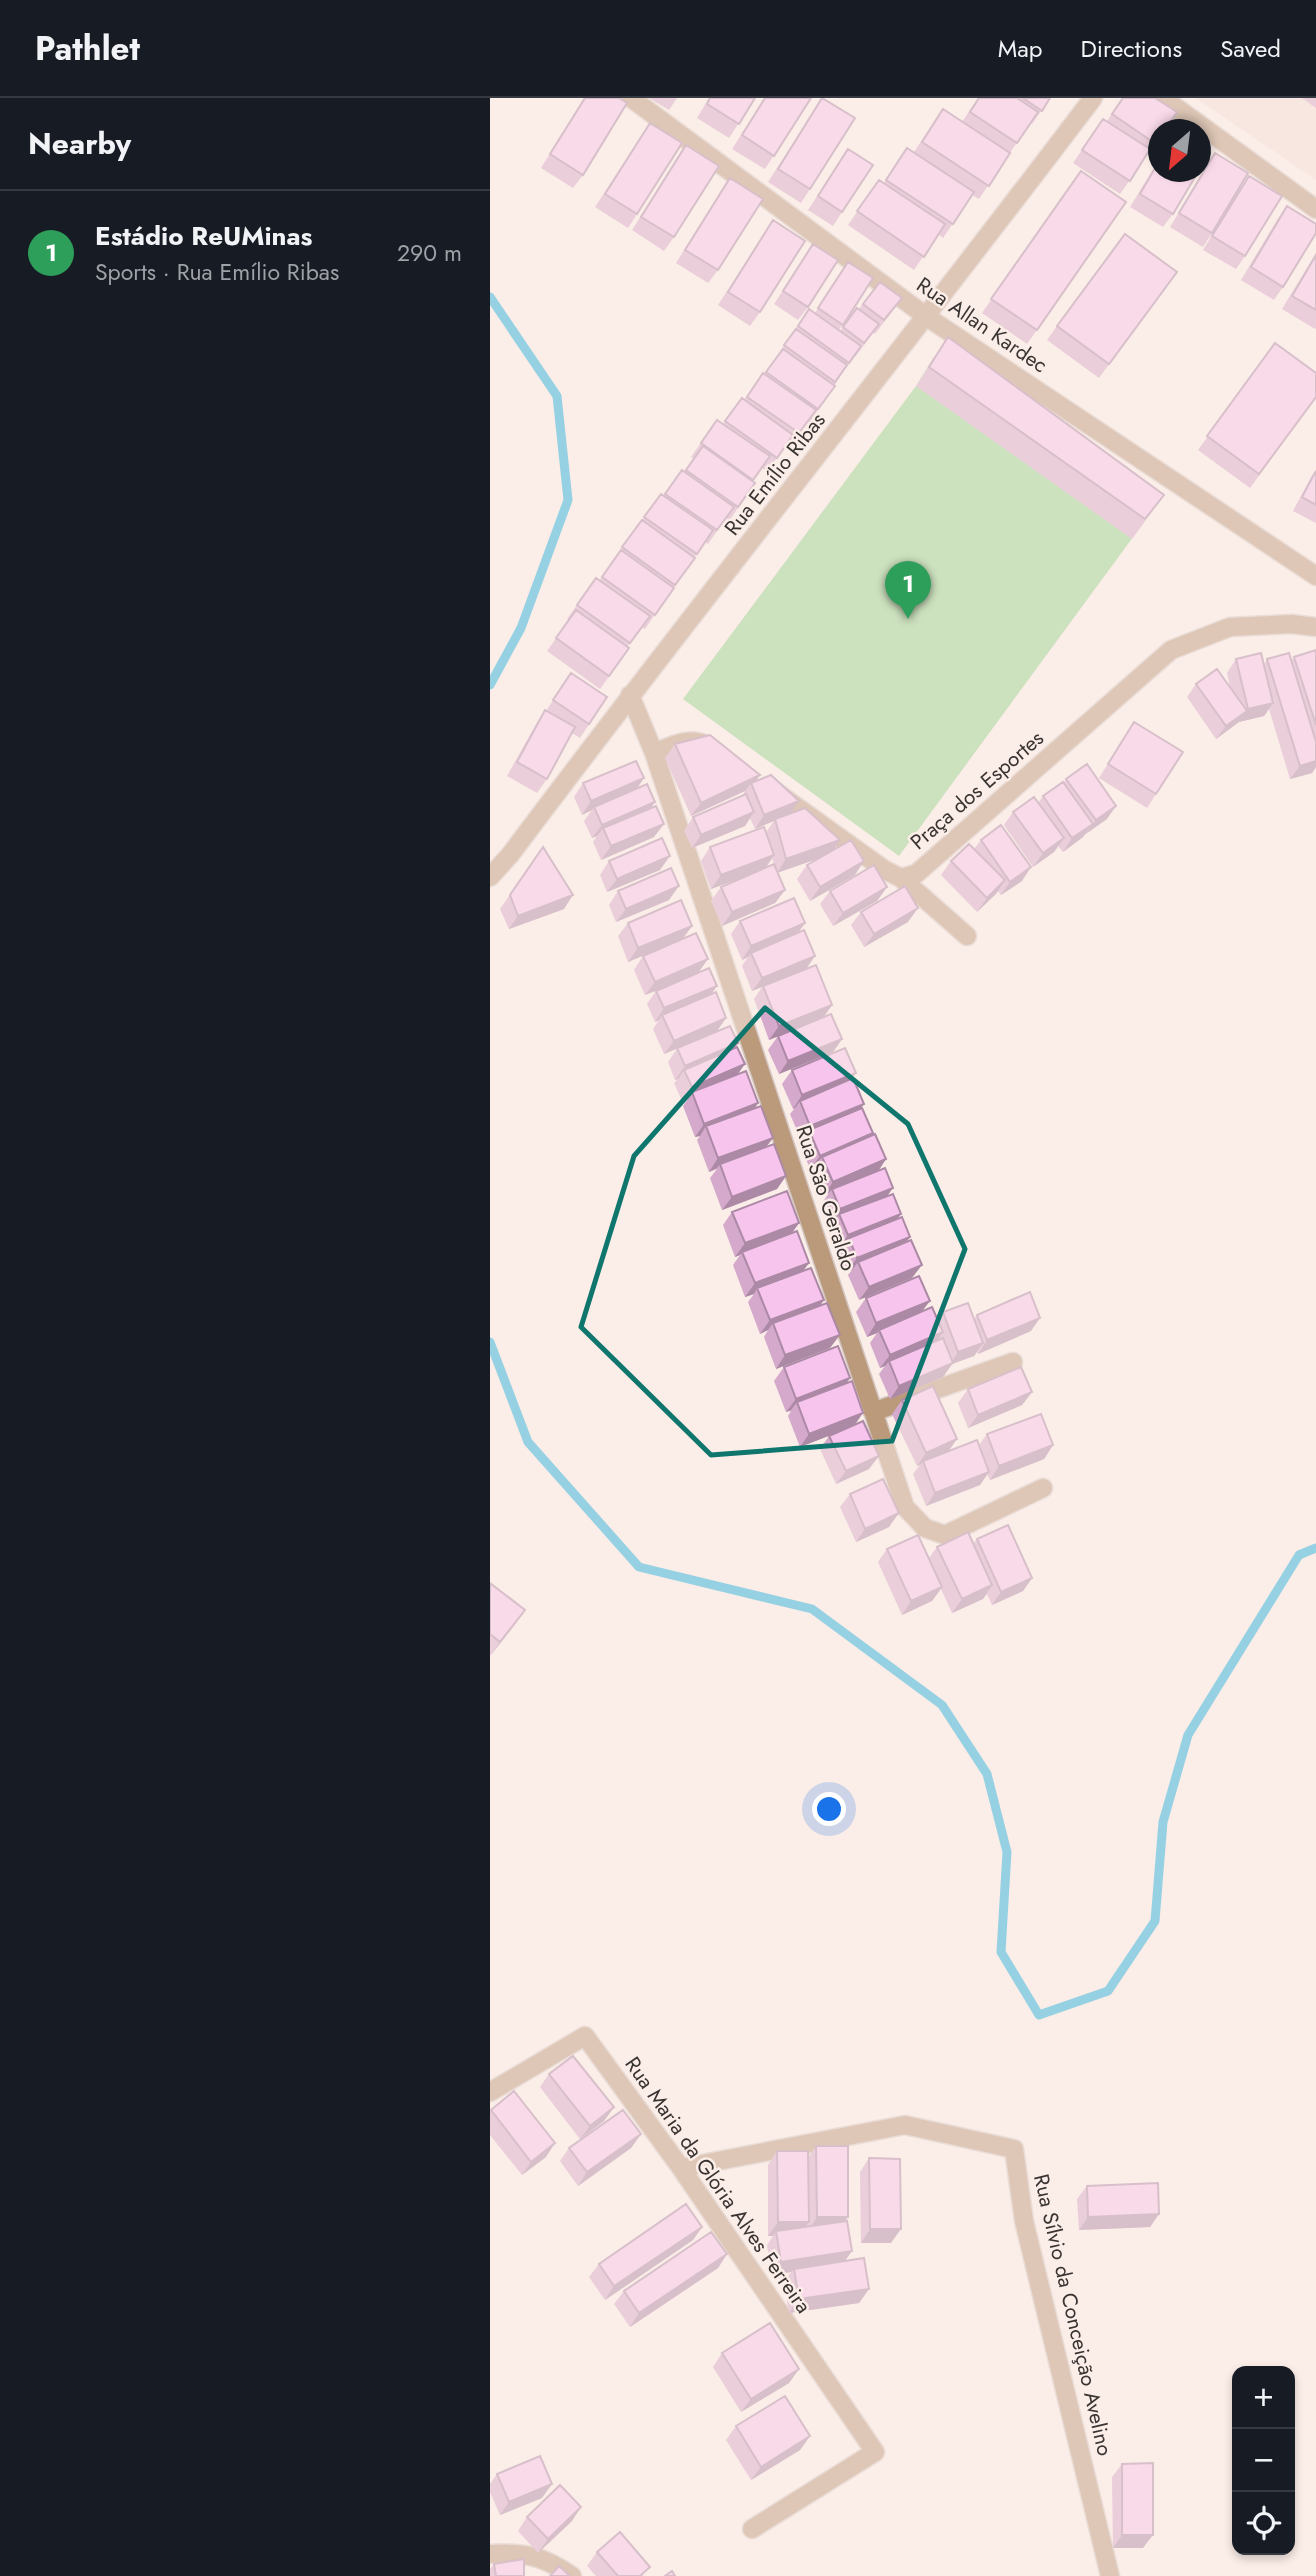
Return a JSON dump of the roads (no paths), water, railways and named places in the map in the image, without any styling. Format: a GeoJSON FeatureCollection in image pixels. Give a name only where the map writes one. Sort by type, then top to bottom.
{"type":"FeatureCollection","features":[{"type":"Feature","properties":{"kind":"street","name":"Rua Allan Kardec"},"geometry":{"type":"LineString","coordinates":[[631,98],[927,317],[1316,576]]}},
{"type":"Feature","properties":{"kind":"street","name":"Rua Emílio Ribas"},"geometry":{"type":"LineString","coordinates":[[490,877],[510,855],[630,695],[927,317],[1093,98]]}},
{"type":"Feature","properties":{"kind":"street"},"geometry":{"type":"LineString","coordinates":[[1163,98],[1316,209]]}},
{"type":"Feature","properties":{"kind":"street","name":"Praça dos Esportes"},"geometry":{"type":"LineString","coordinates":[[901,878],[916,874],[1171,650],[1230,627],[1292,624],[1316,627]]}},
{"type":"Feature","properties":{"kind":"street"},"geometry":{"type":"LineString","coordinates":[[630,695],[654,753],[682,742],[699,741],[724,755]]}},
{"type":"Feature","properties":{"kind":"street","name":"Rua São Geraldo"},"geometry":{"type":"LineString","coordinates":[[654,753],[905,1507],[925,1528],[945,1535],[1043,1488]]}},
{"type":"Feature","properties":{"kind":"street"},"geometry":{"type":"LineString","coordinates":[[757,778],[885,870],[901,878],[967,936]]}},
{"type":"Feature","properties":{"kind":"street"},"geometry":{"type":"LineString","coordinates":[[873,1412],[1013,1362]]}},
{"type":"Feature","properties":{"kind":"street","name":"Rua Maria da Glória Alves Ferreira"},"geometry":{"type":"LineString","coordinates":[[490,2092],[585,2036],[681,2168],[875,2452],[752,2529]]}},
{"type":"Feature","properties":{"kind":"street","name":"Rua Sílvio da Conceição Avelino"},"geometry":{"type":"LineString","coordinates":[[681,2168],[905,2125],[1014,2149],[1024,2221],[1110,2576]]}},
{"type":"Feature","properties":{"kind":"street"},"geometry":{"type":"LineString","coordinates":[[490,2554],[514,2553],[550,2560],[572,2576]]}},
{"type":"Feature","properties":{"kind":"waterway"},"geometry":{"type":"LineString","coordinates":[[490,297],[557,396],[568,500],[521,628],[490,685]]}},
{"type":"Feature","properties":{"kind":"waterway"},"geometry":{"type":"LineString","coordinates":[[490,1342],[528,1442],[639,1567],[812,1609],[942,1705],[987,1774],[1007,1852],[1001,1952],[1039,2015],[1108,1991],[1155,1921],[1163,1822],[1188,1735],[1299,1555],[1316,1548]]}},
{"type":"Feature","properties":{"kind":"place","name":"Estádio ReUMinas"},"geometry":{"type":"Point","coordinates":[908,619]}}]}
